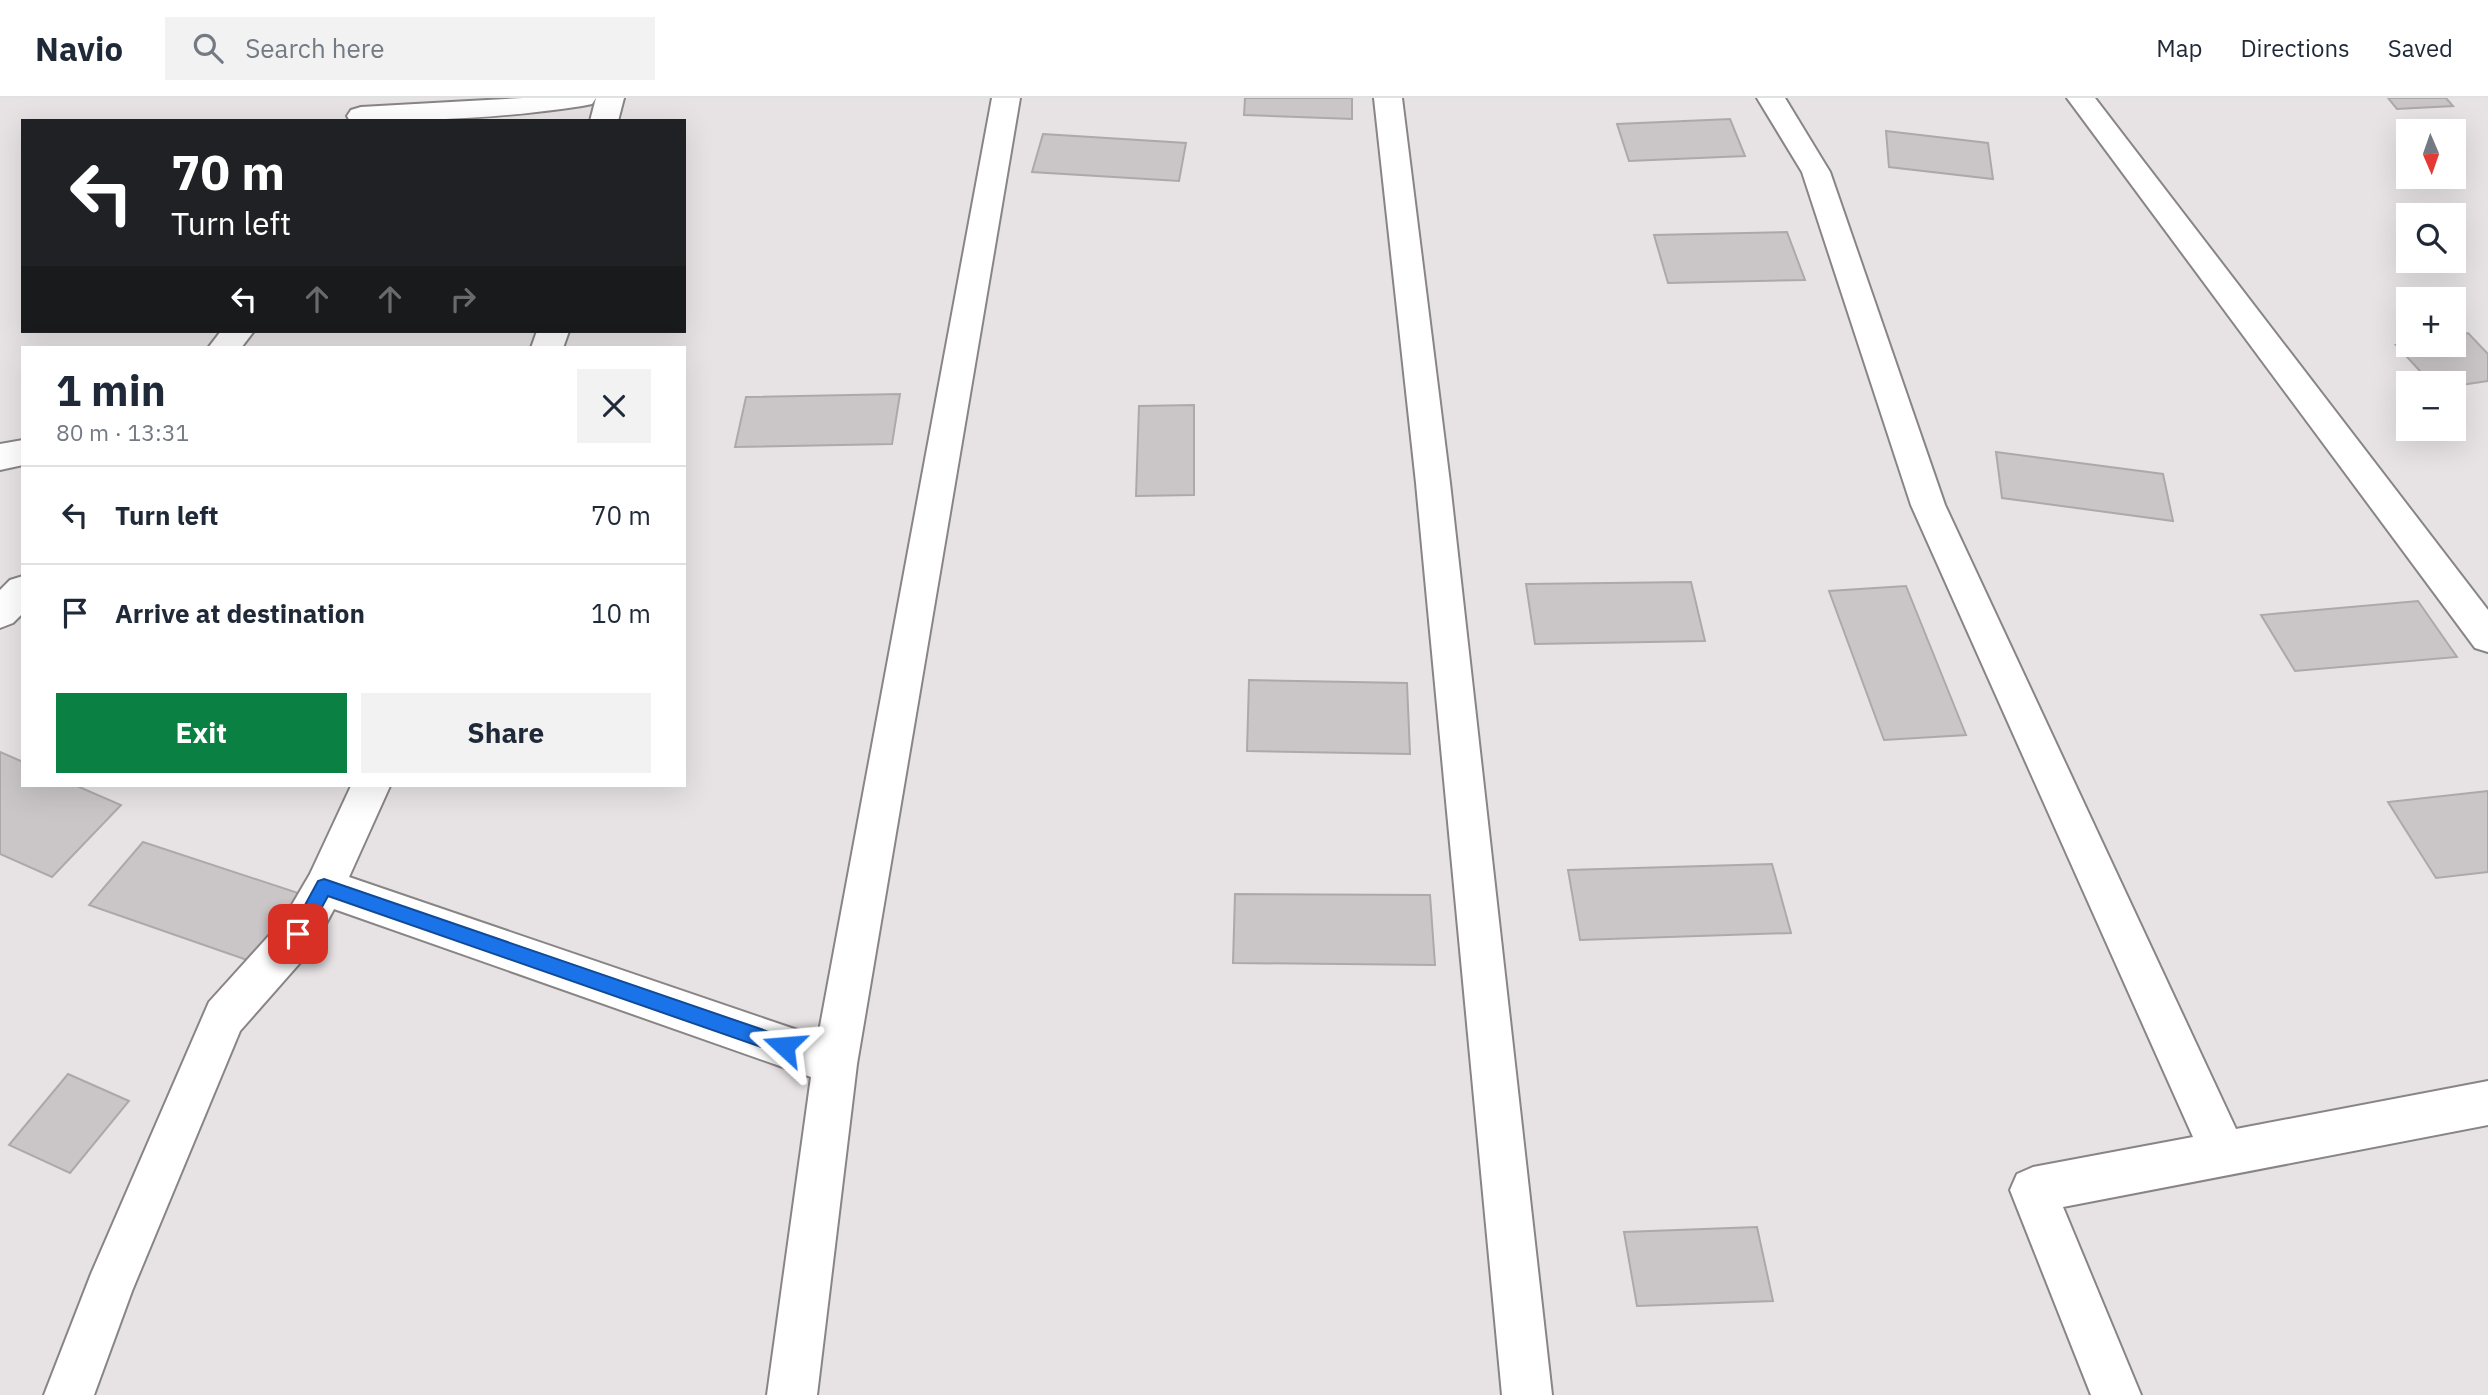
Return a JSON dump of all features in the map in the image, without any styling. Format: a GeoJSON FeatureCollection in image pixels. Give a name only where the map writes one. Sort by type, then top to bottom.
{"type":"FeatureCollection","features":[{"type":"Feature","properties":{"kind":"street"},"geometry":{"type":"LineString","coordinates":[[361,112],[512,108],[582,98]]}},
{"type":"Feature","properties":{"kind":"street"},"geometry":{"type":"LineString","coordinates":[[605,119],[610,98]]}},
{"type":"Feature","properties":{"kind":"street"},"geometry":{"type":"LineString","coordinates":[[792,1395],[835,1063],[1006,98]]}},
{"type":"Feature","properties":{"kind":"street"},"geometry":{"type":"LineString","coordinates":[[1388,98],[1433,482],[1527,1395]]}},
{"type":"Feature","properties":{"kind":"street"},"geometry":{"type":"LineString","coordinates":[[1772,98],[1815,172],[1928,505],[2224,1154]]}},
{"type":"Feature","properties":{"kind":"street"},"geometry":{"type":"LineString","coordinates":[[2081,98],[2488,637]]}},
{"type":"Feature","properties":{"kind":"street"},"geometry":{"type":"LineString","coordinates":[[0,457],[21,452]]}},
{"type":"Feature","properties":{"kind":"street"},"geometry":{"type":"LineString","coordinates":[[0,613],[21,592]]}},
{"type":"Feature","properties":{"kind":"street"},"geometry":{"type":"LineString","coordinates":[[69,1395],[108,1291],[224,1017],[298,934],[324,887],[370,787]]}},
{"type":"Feature","properties":{"kind":"street"},"geometry":{"type":"LineString","coordinates":[[324,887],[835,1063]]}},
{"type":"Feature","properties":{"kind":"street"},"geometry":{"type":"LineString","coordinates":[[2116,1395],[2033,1189],[2488,1104]]}},
{"type":"Feature","properties":{"kind":"building"},"geometry":{"type":"Polygon","coordinates":[[[1245,98],[1352,98],[1352,119],[1244,115],[1245,98]]]}},
{"type":"Feature","properties":{"kind":"building"},"geometry":{"type":"Polygon","coordinates":[[[2388,98],[2446,98],[2453,106],[2397,109],[2388,98]]]}},
{"type":"Feature","properties":{"kind":"building"},"geometry":{"type":"Polygon","coordinates":[[[1730,119],[1745,156],[1629,161],[1617,124],[1730,119]]]}},
{"type":"Feature","properties":{"kind":"building"},"geometry":{"type":"Polygon","coordinates":[[[1886,131],[1988,143],[1993,179],[1889,167],[1886,131]]]}},
{"type":"Feature","properties":{"kind":"building"},"geometry":{"type":"Polygon","coordinates":[[[1043,134],[1186,143],[1179,181],[1032,172],[1043,134]]]}},
{"type":"Feature","properties":{"kind":"building"},"geometry":{"type":"Polygon","coordinates":[[[1787,232],[1805,280],[1668,283],[1654,235],[1787,232]]]}},
{"type":"Feature","properties":{"kind":"building"},"geometry":{"type":"Polygon","coordinates":[[[2466,333],[2488,354],[2488,381],[2466,384],[2466,371],[2420,371],[2407,357],[2466,357],[2466,333]]]}},
{"type":"Feature","properties":{"kind":"building"},"geometry":{"type":"Polygon","coordinates":[[[900,394],[892,444],[735,447],[746,397],[900,394]]]}},
{"type":"Feature","properties":{"kind":"building"},"geometry":{"type":"Polygon","coordinates":[[[1194,405],[1194,495],[1136,496],[1139,406],[1194,405]]]}},
{"type":"Feature","properties":{"kind":"building"},"geometry":{"type":"Polygon","coordinates":[[[1996,452],[2163,474],[2173,521],[2002,498],[1996,452]]]}},
{"type":"Feature","properties":{"kind":"building"},"geometry":{"type":"Polygon","coordinates":[[[1691,582],[1705,641],[1535,644],[1526,584],[1691,582]]]}},
{"type":"Feature","properties":{"kind":"building"},"geometry":{"type":"Polygon","coordinates":[[[1906,586],[1966,735],[1884,740],[1829,591],[1906,586]]]}},
{"type":"Feature","properties":{"kind":"building"},"geometry":{"type":"Polygon","coordinates":[[[2418,601],[2457,657],[2295,671],[2261,615],[2418,601]]]}},
{"type":"Feature","properties":{"kind":"building"},"geometry":{"type":"Polygon","coordinates":[[[1249,680],[1407,683],[1410,754],[1247,751],[1249,680]]]}},
{"type":"Feature","properties":{"kind":"building"},"geometry":{"type":"Polygon","coordinates":[[[0,752],[21,761],[21,787],[79,787],[121,805],[52,877],[0,854],[0,752]]]}},
{"type":"Feature","properties":{"kind":"building"},"geometry":{"type":"Polygon","coordinates":[[[2488,791],[2488,872],[2436,878],[2388,802],[2488,791]]]}},
{"type":"Feature","properties":{"kind":"building"},"geometry":{"type":"Polygon","coordinates":[[[143,842],[301,894],[250,961],[89,905],[143,842]]]}},
{"type":"Feature","properties":{"kind":"building"},"geometry":{"type":"Polygon","coordinates":[[[1772,864],[1791,933],[1580,940],[1568,870],[1772,864]]]}},
{"type":"Feature","properties":{"kind":"building"},"geometry":{"type":"Polygon","coordinates":[[[1235,894],[1430,895],[1435,965],[1233,963],[1235,894]]]}},
{"type":"Feature","properties":{"kind":"building"},"geometry":{"type":"Polygon","coordinates":[[[68,1074],[129,1101],[70,1173],[9,1145],[68,1074]]]}},
{"type":"Feature","properties":{"kind":"building"},"geometry":{"type":"Polygon","coordinates":[[[1757,1227],[1773,1301],[1637,1306],[1624,1232],[1757,1227]]]}},
{"type":"Feature","properties":{"kind":"route"},"geometry":{"type":"LineString","coordinates":[[298,934],[324,887],[784,1046]]}}]}
